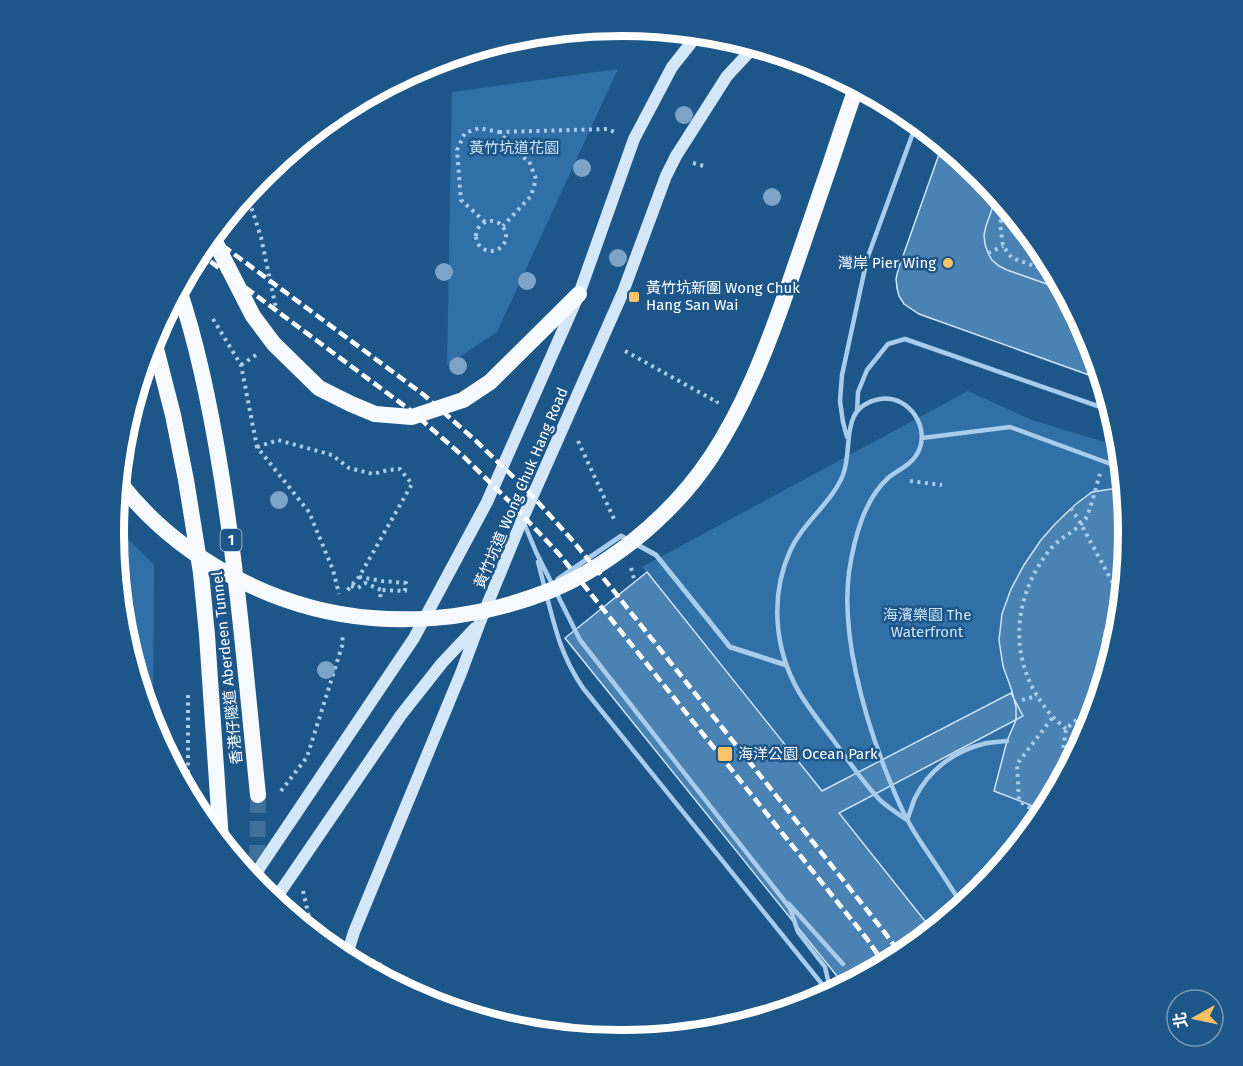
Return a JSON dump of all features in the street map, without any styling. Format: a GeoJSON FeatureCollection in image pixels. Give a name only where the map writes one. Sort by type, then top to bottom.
{"type":"FeatureCollection","features":[{"type":"Feature","properties":{"kind":"highway"},"geometry":{"type":"LineString","coordinates":[[127,491],[142,509],[179,542],[203,559],[250,585],[287,600],[339,613],[392,620],[478,613],[507,606],[569,583],[621,550],[661,517],[698,475],[722,439],[742,402],[771,335],[854,94]]}},
{"type":"Feature","properties":{"kind":"highway"},"geometry":{"type":"LineString","coordinates":[[217,245],[253,316],[274,344],[319,388],[375,414],[412,417],[463,400],[490,382],[579,294]]}},
{"type":"Feature","properties":{"kind":"highway","name":"香港仔隧道 Aberdeen Tunnel"},"geometry":{"type":"LineString","coordinates":[[182,301],[210,408],[228,518],[258,795]]}},
{"type":"Feature","properties":{"kind":"highway","name":"香港仔隧道 Aberdeen Tunnel"},"geometry":{"type":"LineString","coordinates":[[157,355],[184,469],[201,573],[220,826]]}},
{"type":"Feature","properties":{"kind":"main road","name":"黃竹坑道 Wong Chuk Hang Road"},"geometry":{"type":"LineString","coordinates":[[258,871],[414,638],[487,502],[579,294],[634,139],[672,67],[692,41]]}},
{"type":"Feature","properties":{"kind":"main road","name":"黃竹坑道 Wong Chuk Hang Road"},"geometry":{"type":"LineString","coordinates":[[349,948],[522,520],[623,292],[666,176],[675,156],[727,76],[749,53]]}},
{"type":"Feature","properties":{"kind":"main road"},"geometry":{"type":"LineString","coordinates":[[280,894],[401,715],[442,663],[480,622]]}},
{"type":"Feature","properties":{"kind":"street"},"geometry":{"type":"LineString","coordinates":[[551,584],[621,536],[656,555],[730,647],[786,665]]}},
{"type":"Feature","properties":{"kind":"lane"},"geometry":{"type":"LineString","coordinates":[[848,440],[840,400],[842,375],[867,259],[914,131]]}},
{"type":"Feature","properties":{"kind":"lane"},"geometry":{"type":"LineString","coordinates":[[907,820],[883,802],[864,782],[799,692],[786,665],[778,637],[777,607],[780,578],[790,549],[806,524],[836,489],[843,474],[850,425],[857,411],[858,392],[867,370],[888,344],[905,339],[1103,408]]}},
{"type":"Feature","properties":{"kind":"lane"},"geometry":{"type":"LineString","coordinates":[[857,411],[869,402],[884,398],[900,401],[912,410],[920,423],[922,438],[918,453],[908,465],[888,479],[873,498],[861,521],[853,547],[849,574],[847,601],[849,628],[869,723],[893,788],[907,820],[958,898]]}},
{"type":"Feature","properties":{"kind":"lane"},"geometry":{"type":"LineString","coordinates":[[922,438],[1010,427],[1114,465]]}},
{"type":"Feature","properties":{"kind":"lane"},"geometry":{"type":"LineString","coordinates":[[522,520],[580,640],[790,908],[798,932],[825,967],[829,984]]}},
{"type":"Feature","properties":{"kind":"lane"},"geometry":{"type":"LineString","coordinates":[[536,552],[556,636],[572,671],[583,688],[825,986]]}},
{"type":"Feature","properties":{"kind":"lane"},"geometry":{"type":"LineString","coordinates":[[907,820],[915,799],[927,779],[943,763],[973,747],[1006,741]]}},
{"type":"Feature","properties":{"kind":"lane"},"geometry":{"type":"LineString","coordinates":[[769,882],[843,964]]}},
{"type":"Feature","properties":{"kind":"path"},"geometry":{"type":"LineString","coordinates":[[485,222],[461,200],[457,150],[465,133],[479,128],[499,132],[608,129]]}},
{"type":"Feature","properties":{"kind":"path"},"geometry":{"type":"LineString","coordinates":[[499,132],[514,151],[529,161],[536,179],[531,196],[503,226]]}},
{"type":"Feature","properties":{"kind":"path"},"geometry":{"type":"LineString","coordinates":[[249,204],[261,237],[279,314]]}},
{"type":"Feature","properties":{"kind":"path"},"geometry":{"type":"LineString","coordinates":[[1003,215],[1000,223],[1003,246],[1012,258],[1042,269]]}},
{"type":"Feature","properties":{"kind":"path"},"geometry":{"type":"LineString","coordinates":[[495,221],[503,226],[507,235],[504,244],[496,250],[486,249],[478,243],[476,233],[481,224],[495,221]]}},
{"type":"Feature","properties":{"kind":"path"},"geometry":{"type":"LineString","coordinates":[[988,252],[1003,246]]}},
{"type":"Feature","properties":{"kind":"path"},"geometry":{"type":"LineString","coordinates":[[213,319],[241,365],[256,447],[309,512],[333,570],[340,598],[359,577],[412,484],[400,469],[373,474],[349,468],[332,455],[278,440],[256,447]]}},
{"type":"Feature","properties":{"kind":"path"},"geometry":{"type":"LineString","coordinates":[[241,365],[264,350]]}},
{"type":"Feature","properties":{"kind":"path"},"geometry":{"type":"LineString","coordinates":[[625,351],[710,398]]}},
{"type":"Feature","properties":{"kind":"path"},"geometry":{"type":"LineString","coordinates":[[576,436],[621,536]]}},
{"type":"Feature","properties":{"kind":"path"},"geometry":{"type":"LineString","coordinates":[[130,464],[134,470]]}},
{"type":"Feature","properties":{"kind":"path"},"geometry":{"type":"LineString","coordinates":[[888,479],[942,485]]}},
{"type":"Feature","properties":{"kind":"path"},"geometry":{"type":"LineString","coordinates":[[1066,729],[1053,717],[1037,696],[1026,672],[1020,647],[1019,620],[1024,595],[1035,570],[1050,549],[1082,524],[1088,515],[1094,491]]}},
{"type":"Feature","properties":{"kind":"path"},"geometry":{"type":"LineString","coordinates":[[1071,508],[1115,587]]}},
{"type":"Feature","properties":{"kind":"path"},"geometry":{"type":"LineString","coordinates":[[351,586],[358,588],[365,583],[381,590],[405,591],[406,583],[359,577]]}},
{"type":"Feature","properties":{"kind":"path"},"geometry":{"type":"LineString","coordinates":[[380,599],[381,590]]}},
{"type":"Feature","properties":{"kind":"path"},"geometry":{"type":"LineString","coordinates":[[331,592],[351,596]]}},
{"type":"Feature","properties":{"kind":"path"},"geometry":{"type":"LineString","coordinates":[[370,598],[391,600]]}},
{"type":"Feature","properties":{"kind":"path"},"geometry":{"type":"LineString","coordinates":[[1104,655],[1104,633],[1111,619]]}},
{"type":"Feature","properties":{"kind":"path"},"geometry":{"type":"LineString","coordinates":[[281,791],[307,757],[343,643],[342,632]]}},
{"type":"Feature","properties":{"kind":"path"},"geometry":{"type":"LineString","coordinates":[[188,689],[188,775]]}},
{"type":"Feature","properties":{"kind":"path"},"geometry":{"type":"LineString","coordinates":[[1022,700],[1037,696]]}},
{"type":"Feature","properties":{"kind":"path"},"geometry":{"type":"LineString","coordinates":[[1064,759],[1066,729],[1085,712]]}},
{"type":"Feature","properties":{"kind":"path"},"geometry":{"type":"LineString","coordinates":[[1034,810],[1019,801],[1017,764],[1053,717]]}},
{"type":"Feature","properties":{"kind":"path"},"geometry":{"type":"LineString","coordinates":[[303,891],[309,919]]}},
{"type":"Feature","properties":{"kind":"path"},"geometry":{"type":"LineString","coordinates":[[362,955],[383,966]]}},
{"type":"Feature","properties":{"kind":"green space","name":"黃竹坑道花園"},"geometry":{"type":"Polygon","coordinates":[[[618,69],[497,332],[447,365],[452,92],[618,69]]]}},
{"type":"Feature","properties":{"kind":"green space","name":"海濱樂園 The Waterfront"},"geometry":{"type":"Polygon","coordinates":[[[968,391],[1032,420],[1110,444],[1117,500],[1118,533],[1114,598],[1102,662],[1081,723],[1052,782],[1016,836],[973,884],[929,923],[642,567],[968,391]]]}},
{"type":"Feature","properties":{"kind":"green space"},"geometry":{"type":"Polygon","coordinates":[[[124,535],[154,565],[153,699],[141,662],[134,630],[124,535]]]}},
{"type":"Feature","properties":{"kind":"building","name":"灣岸 Pier Wing"},"geometry":{"type":"Polygon","coordinates":[[[940,152],[994,204],[984,235],[992,260],[1007,270],[1053,286],[1081,343],[1093,377],[919,314],[904,304],[899,296],[896,279],[940,152]]]}},
{"type":"Feature","properties":{"kind":"building","name":"灣岸 Pier Wing"},"geometry":{"type":"Polygon","coordinates":[[[940,152],[995,205],[1035,257],[1067,313],[1093,376],[919,314],[904,304],[899,296],[896,279],[940,152]]]}},
{"type":"Feature","properties":{"kind":"building"},"geometry":{"type":"Polygon","coordinates":[[[1116,488],[1117,566],[1109,630],[1102,662],[1081,723],[1052,782],[1036,807],[994,791],[1007,741],[1016,720],[1016,707],[1003,666],[999,640],[1002,614],[1011,589],[1041,540],[1076,504],[1092,492],[1116,488]]]}},
{"type":"Feature","properties":{"kind":"building","name":"海洋公園 Ocean Park"},"geometry":{"type":"Polygon","coordinates":[[[647,572],[822,791],[1011,693],[1023,716],[839,813],[928,924],[898,946],[840,980],[565,638],[647,572]]]}},
{"type":"Feature","properties":{"kind":"tunnel"},"geometry":{"type":"LineString","coordinates":[[257,871],[258,795]]}},
{"type":"Feature","properties":{"kind":"railway"},"geometry":{"type":"LineString","coordinates":[[218,242],[424,395],[528,491],[617,595],[896,947]]}},
{"type":"Feature","properties":{"kind":"railway"},"geometry":{"type":"LineString","coordinates":[[207,259],[410,410],[464,457],[512,504],[559,554],[880,957]]}},
{"type":"Feature","properties":{"kind":"place","name":"灣岸 Pier Wing"},"geometry":{"type":"Point","coordinates":[948,263]}},
{"type":"Feature","properties":{"kind":"place","name":"黃竹坑新圍 Wong Chuk Hang San Wai"},"geometry":{"type":"Point","coordinates":[634,297]}},
{"type":"Feature","properties":{"kind":"place","name":"海洋公園 Ocean Park"},"geometry":{"type":"Point","coordinates":[725,754]}}]}
